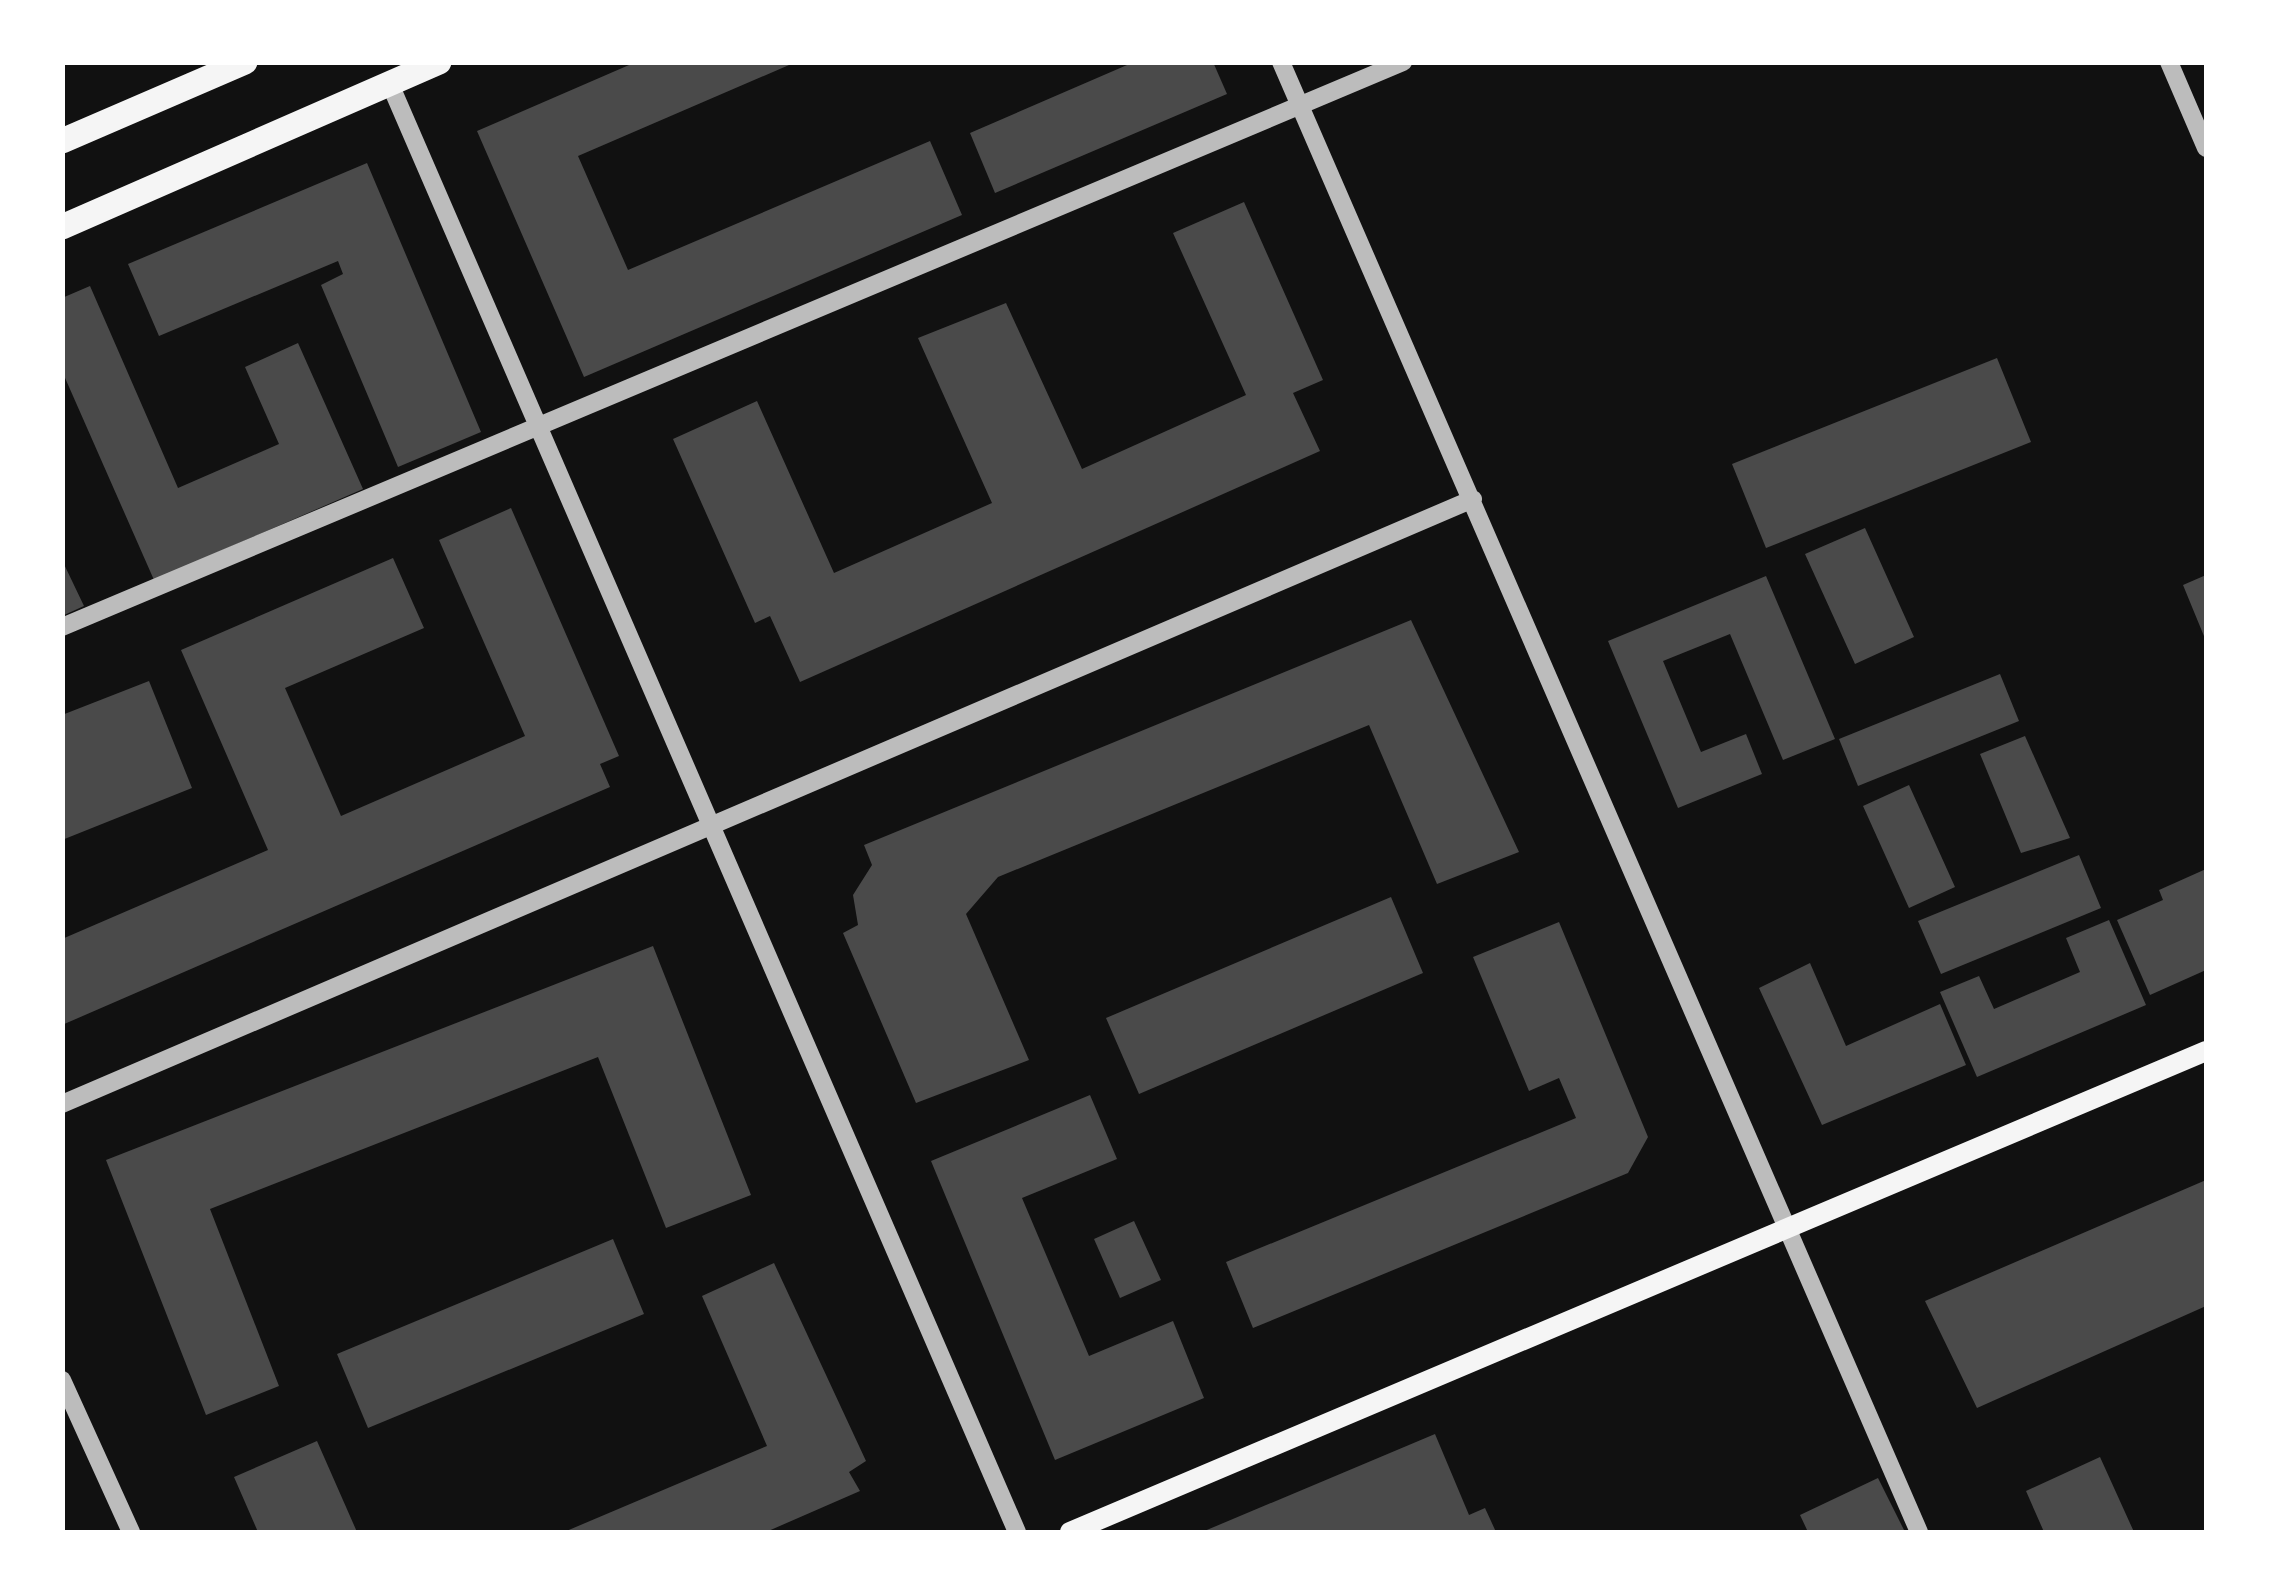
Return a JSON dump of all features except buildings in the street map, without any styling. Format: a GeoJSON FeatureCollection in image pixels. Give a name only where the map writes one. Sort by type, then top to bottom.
{"type":"FeatureCollection","features":[{"type":"Feature","properties":{"kind":"highway"},"geometry":{"type":"LineString","coordinates":[[62,141],[245,62]]}},
{"type":"Feature","properties":{"kind":"highway"},"geometry":{"type":"LineString","coordinates":[[62,228],[440,62]]}},
{"type":"Feature","properties":{"kind":"main road"},"geometry":{"type":"LineString","coordinates":[[1070,1532],[2206,1051]]}},
{"type":"Feature","properties":{"kind":"street"},"geometry":{"type":"LineString","coordinates":[[1281,62],[1919,1532]]}},
{"type":"Feature","properties":{"kind":"street"},"geometry":{"type":"LineString","coordinates":[[62,627],[1403,62]]}},
{"type":"Feature","properties":{"kind":"street"},"geometry":{"type":"LineString","coordinates":[[2169,62],[2206,148]]}},
{"type":"Feature","properties":{"kind":"street"},"geometry":{"type":"LineString","coordinates":[[390,84],[1017,1532]]}},
{"type":"Feature","properties":{"kind":"street"},"geometry":{"type":"LineString","coordinates":[[62,1104],[1472,499]]}},
{"type":"Feature","properties":{"kind":"street"},"geometry":{"type":"LineString","coordinates":[[62,1380],[131,1532]]}}]}
